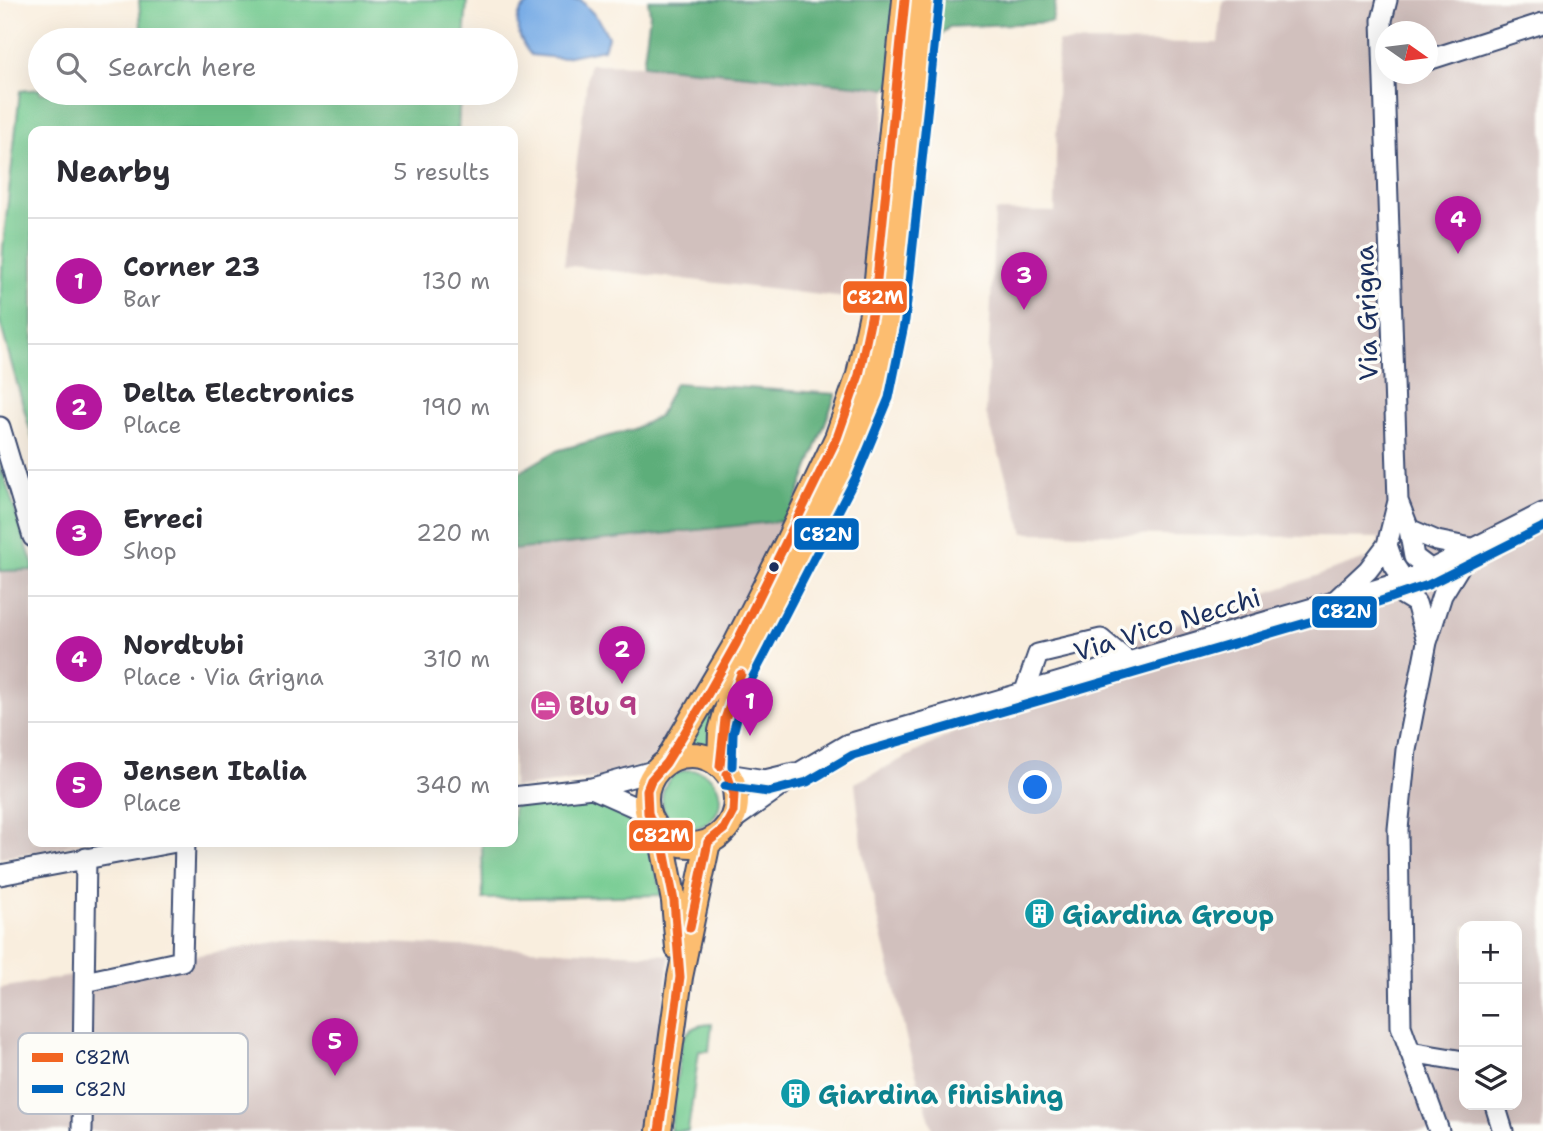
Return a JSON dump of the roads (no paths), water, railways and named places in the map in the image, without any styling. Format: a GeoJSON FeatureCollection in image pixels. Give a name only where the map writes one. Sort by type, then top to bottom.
{"type":"FeatureCollection","features":[{"type":"Feature","properties":{"kind":"main road"},"geometry":{"type":"LineString","coordinates":[[905,0],[875,299],[859,376],[836,438],[789,541],[736,644],[647,790],[648,814],[653,826],[661,835],[677,844],[688,846],[708,842],[724,831],[730,822],[736,800],[734,789],[724,770],[721,731],[732,692],[846,469],[877,394],[893,319],[926,0]]}},
{"type":"Feature","properties":{"kind":"main road"},"geometry":{"type":"LineString","coordinates":[[662,766],[685,756],[695,755],[704,757],[724,770]]}},
{"type":"Feature","properties":{"kind":"main road"},"geometry":{"type":"LineString","coordinates":[[661,835],[674,901],[680,977]]}},
{"type":"Feature","properties":{"kind":"main road"},"geometry":{"type":"LineString","coordinates":[[659,1131],[680,977],[708,842]]}},
{"type":"Feature","properties":{"kind":"street","name":"Via Grigna"},"geometry":{"type":"LineString","coordinates":[[1382,21],[1387,0]]}},
{"type":"Feature","properties":{"kind":"street"},"geometry":{"type":"LineString","coordinates":[[1438,56],[1543,23]]}},
{"type":"Feature","properties":{"kind":"street","name":"Via Grigna"},"geometry":{"type":"LineString","coordinates":[[1334,602],[1368,570],[1387,545],[1398,501],[1385,84]]}},
{"type":"Feature","properties":{"kind":"street"},"geometry":{"type":"LineString","coordinates":[[0,427],[28,520]]}},
{"type":"Feature","properties":{"kind":"street"},"geometry":{"type":"LineString","coordinates":[[1398,501],[1409,529],[1414,556],[1438,579],[1442,595]]}},
{"type":"Feature","properties":{"kind":"street","name":"Via Vico Necchi"},"geometry":{"type":"LineString","coordinates":[[730,822],[802,771],[848,744],[1130,663],[1396,582],[1430,569],[1543,513]]}},
{"type":"Feature","properties":{"kind":"street"},"geometry":{"type":"LineString","coordinates":[[1409,529],[1437,541],[1471,548],[1442,595],[1427,642],[1406,750],[1398,829],[1401,1026],[1438,1131]]}},
{"type":"Feature","properties":{"kind":"street"},"geometry":{"type":"LineString","coordinates":[[1387,545],[1396,582],[1416,603],[1427,642]]}},
{"type":"Feature","properties":{"kind":"street"},"geometry":{"type":"LineString","coordinates":[[1396,582],[1414,556]]}},
{"type":"Feature","properties":{"kind":"street"},"geometry":{"type":"LineString","coordinates":[[1024,694],[1038,654],[1101,639],[1130,663]]}},
{"type":"Feature","properties":{"kind":"street"},"geometry":{"type":"LineString","coordinates":[[518,796],[592,788],[662,766]]}},
{"type":"Feature","properties":{"kind":"street","name":"Via Vico Necchi"},"geometry":{"type":"LineString","coordinates":[[724,770],[765,780],[802,771]]}},
{"type":"Feature","properties":{"kind":"street"},"geometry":{"type":"LineString","coordinates":[[592,788],[648,814]]}},
{"type":"Feature","properties":{"kind":"street"},"geometry":{"type":"LineString","coordinates":[[0,875],[148,847]]}},
{"type":"Feature","properties":{"kind":"street"},"geometry":{"type":"LineString","coordinates":[[85,982],[182,966],[185,847]]}},
{"type":"Feature","properties":{"kind":"street"},"geometry":{"type":"LineString","coordinates":[[84,1033],[86,858]]}},
{"type":"Feature","properties":{"kind":"street"},"geometry":{"type":"LineString","coordinates":[[1410,1052],[1459,1060]]}},
{"type":"Feature","properties":{"kind":"street"},"geometry":{"type":"LineString","coordinates":[[1497,1110],[1503,1131]]}},
{"type":"Feature","properties":{"kind":"water"},"geometry":{"type":"Polygon","coordinates":[[[535,0],[581,0],[600,21],[608,37],[604,49],[560,58],[531,55],[524,46],[518,28],[518,16],[522,9],[535,0]]]}},
{"type":"Feature","properties":{"kind":"place","name":"Nordtubi"},"geometry":{"type":"Point","coordinates":[1458,254]}},
{"type":"Feature","properties":{"kind":"place","name":"Erreci"},"geometry":{"type":"Point","coordinates":[1024,310]}},
{"type":"Feature","properties":{"kind":"place","name":"Delta Electronics"},"geometry":{"type":"Point","coordinates":[622,684]}},
{"type":"Feature","properties":{"kind":"place","name":"Blu 9"},"geometry":{"type":"Point","coordinates":[546,705]}},
{"type":"Feature","properties":{"kind":"place","name":"Corner 23"},"geometry":{"type":"Point","coordinates":[750,736]}},
{"type":"Feature","properties":{"kind":"place","name":"Giardina Group"},"geometry":{"type":"Point","coordinates":[1039,914]}},
{"type":"Feature","properties":{"kind":"place","name":"Jensen Italia"},"geometry":{"type":"Point","coordinates":[335,1076]}},
{"type":"Feature","properties":{"kind":"place","name":"Giardina finishing"},"geometry":{"type":"Point","coordinates":[795,1094]}}]}
